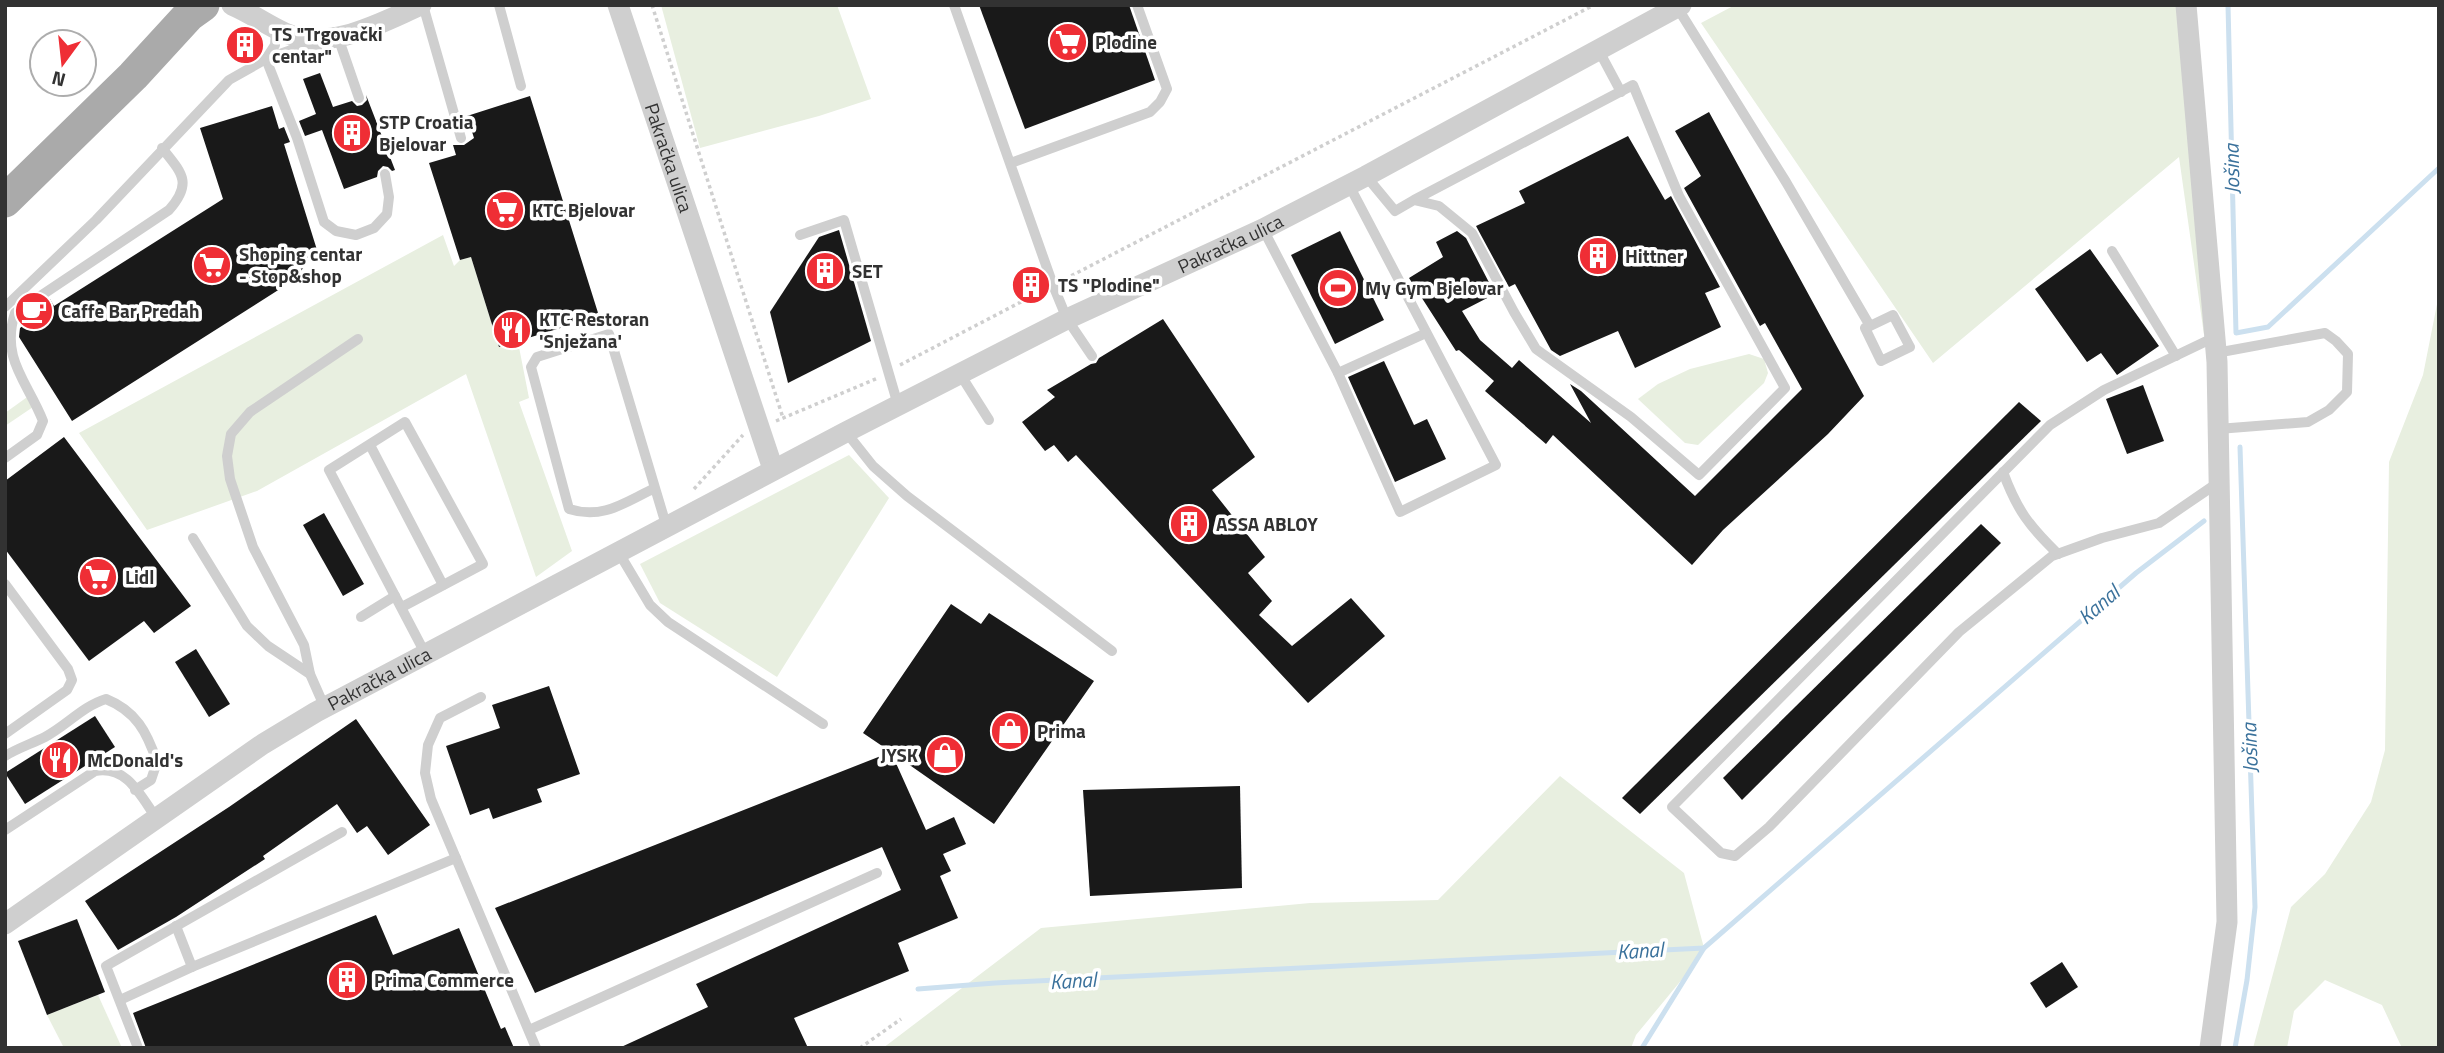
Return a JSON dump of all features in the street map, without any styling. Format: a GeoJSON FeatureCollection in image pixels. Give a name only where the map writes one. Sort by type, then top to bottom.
{"type":"FeatureCollection","features":[{"type":"Feature","properties":{"kind":"main road"},"geometry":{"type":"LineString","coordinates":[[158,46],[176,5]]}},
{"type":"Feature","properties":{"kind":"main road"},"geometry":{"type":"LineString","coordinates":[[5,201],[133,76],[188,15],[203,5]]}},
{"type":"Feature","properties":{"kind":"street"},"geometry":{"type":"LineString","coordinates":[[232,5],[276,29],[300,38],[328,39],[383,22],[422,5]]}},
{"type":"Feature","properties":{"kind":"street"},"geometry":{"type":"LineString","coordinates":[[260,5],[276,29]]}},
{"type":"Feature","properties":{"kind":"street","name":"Pakračka ulica"},"geometry":{"type":"LineString","coordinates":[[618,5],[773,469]]}},
{"type":"Feature","properties":{"kind":"street"},"geometry":{"type":"LineString","coordinates":[[2186,5],[2216,345],[2218,429],[2227,922],[2210,1048]]}},
{"type":"Feature","properties":{"kind":"street","name":"Pakračka ulica"},"geometry":{"type":"LineString","coordinates":[[5,924],[263,744],[325,708],[898,405],[1067,319],[1263,229],[1357,181],[1679,6]]}},
{"type":"Feature","properties":{"kind":"lane"},"geometry":{"type":"LineString","coordinates":[[422,5],[461,138]]}},
{"type":"Feature","properties":{"kind":"lane"},"geometry":{"type":"LineString","coordinates":[[499,5],[521,86]]}},
{"type":"Feature","properties":{"kind":"lane"},"geometry":{"type":"LineString","coordinates":[[954,5],[1067,319],[1092,356]]}},
{"type":"Feature","properties":{"kind":"lane"},"geometry":{"type":"LineString","coordinates":[[1011,163],[1150,112],[1160,102],[1167,89],[1137,5]]}},
{"type":"Feature","properties":{"kind":"lane"},"geometry":{"type":"LineString","coordinates":[[1679,6],[1870,326]]}},
{"type":"Feature","properties":{"kind":"lane"},"geometry":{"type":"LineString","coordinates":[[266,59],[275,45],[276,29]]}},
{"type":"Feature","properties":{"kind":"lane"},"geometry":{"type":"LineString","coordinates":[[5,307],[96,220],[229,80],[266,59],[328,39],[359,98]]}},
{"type":"Feature","properties":{"kind":"lane"},"geometry":{"type":"LineString","coordinates":[[1598,49],[1621,92]]}},
{"type":"Feature","properties":{"kind":"lane"},"geometry":{"type":"LineString","coordinates":[[266,59],[297,138],[324,222],[336,232],[356,235],[374,228],[387,214],[389,197],[385,174]]}},
{"type":"Feature","properties":{"kind":"lane"},"geometry":{"type":"LineString","coordinates":[[1357,181],[1395,211],[1415,200],[1621,92],[1633,85],[1679,196],[1785,388],[1699,475],[1631,417],[1536,349],[1472,233],[1439,206],[1415,200]]}},
{"type":"Feature","properties":{"kind":"lane"},"geometry":{"type":"LineString","coordinates":[[5,458],[37,435],[43,421],[8,364],[8,326],[15,313],[169,210],[181,197],[184,185],[179,170],[162,148]]}},
{"type":"Feature","properties":{"kind":"lane"},"geometry":{"type":"LineString","coordinates":[[1263,229],[1338,373],[1400,512],[1496,465],[1426,333],[1357,181]]}},
{"type":"Feature","properties":{"kind":"lane"},"geometry":{"type":"LineString","coordinates":[[800,235],[844,220],[898,405]]}},
{"type":"Feature","properties":{"kind":"lane"},"geometry":{"type":"LineString","coordinates":[[2112,251],[2176,356]]}},
{"type":"Feature","properties":{"kind":"lane"},"geometry":{"type":"LineString","coordinates":[[1894,315],[1910,347],[1881,361],[1865,328],[1870,326],[1894,315]]}},
{"type":"Feature","properties":{"kind":"lane"},"geometry":{"type":"LineString","coordinates":[[1338,373],[1426,333]]}},
{"type":"Feature","properties":{"kind":"lane"},"geometry":{"type":"LineString","coordinates":[[2218,429],[2308,422],[2329,410],[2347,392],[2348,354],[2325,333],[2216,345],[2176,356],[2104,390],[2050,425],[1672,807],[1721,853],[1735,856],[1769,827],[1959,632],[2052,556],[2102,538],[2159,523],[2219,482]]}},
{"type":"Feature","properties":{"kind":"lane"},"geometry":{"type":"LineString","coordinates":[[655,488],[599,514],[583,514],[569,509],[531,367],[537,357],[609,334],[667,528]]}},
{"type":"Feature","properties":{"kind":"lane"},"geometry":{"type":"LineString","coordinates":[[325,708],[310,674],[304,645],[253,547],[230,479],[227,456],[231,434],[250,412],[358,339]]}},
{"type":"Feature","properties":{"kind":"lane"},"geometry":{"type":"LineString","coordinates":[[960,374],[989,420]]}},
{"type":"Feature","properties":{"kind":"lane"},"geometry":{"type":"LineString","coordinates":[[402,607],[483,564],[405,422],[330,470],[426,655]]}},
{"type":"Feature","properties":{"kind":"lane"},"geometry":{"type":"LineString","coordinates":[[846,432],[873,466],[907,496],[1112,652]]}},
{"type":"Feature","properties":{"kind":"lane"},"geometry":{"type":"LineString","coordinates":[[370,445],[443,585]]}},
{"type":"Feature","properties":{"kind":"lane"},"geometry":{"type":"LineString","coordinates":[[2003,472],[2014,502],[2037,534],[2058,554]]}},
{"type":"Feature","properties":{"kind":"lane"},"geometry":{"type":"LineString","coordinates":[[193,538],[247,625],[268,646],[310,674]]}},
{"type":"Feature","properties":{"kind":"lane"},"geometry":{"type":"LineString","coordinates":[[619,553],[650,605],[668,622],[823,724]]}},
{"type":"Feature","properties":{"kind":"lane"},"geometry":{"type":"LineString","coordinates":[[5,584],[68,669],[72,680],[67,690],[5,734]]}},
{"type":"Feature","properties":{"kind":"lane"},"geometry":{"type":"LineString","coordinates":[[360,617],[396,596]]}},
{"type":"Feature","properties":{"kind":"lane"},"geometry":{"type":"LineString","coordinates":[[481,697],[440,718],[428,745],[425,773],[431,799],[536,1048]]}},
{"type":"Feature","properties":{"kind":"lane"},"geometry":{"type":"LineString","coordinates":[[5,757],[25,744],[46,736],[96,702],[106,699],[128,710],[143,726],[158,762],[151,780],[135,790]]}},
{"type":"Feature","properties":{"kind":"lane"},"geometry":{"type":"LineString","coordinates":[[5,830],[95,771],[108,769],[119,772],[157,819]]}},
{"type":"Feature","properties":{"kind":"lane"},"geometry":{"type":"LineString","coordinates":[[138,1048],[106,966],[342,832]]}},
{"type":"Feature","properties":{"kind":"lane"},"geometry":{"type":"LineString","coordinates":[[120,1000],[192,967],[456,858]]}},
{"type":"Feature","properties":{"kind":"lane"},"geometry":{"type":"LineString","coordinates":[[529,1030],[877,873]]}},
{"type":"Feature","properties":{"kind":"lane"},"geometry":{"type":"LineString","coordinates":[[176,926],[192,967]]}},
{"type":"Feature","properties":{"kind":"path"},"geometry":{"type":"LineString","coordinates":[[652,5],[783,418]]}},
{"type":"Feature","properties":{"kind":"path"},"geometry":{"type":"LineString","coordinates":[[1063,280],[1594,5]]}},
{"type":"Feature","properties":{"kind":"path"},"geometry":{"type":"LineString","coordinates":[[776,421],[874,380],[1047,289]]}},
{"type":"Feature","properties":{"kind":"path"},"geometry":{"type":"LineString","coordinates":[[860,1048],[901,1019]]}},
{"type":"Feature","properties":{"kind":"green space"},"geometry":{"type":"Polygon","coordinates":[[[661,5],[837,5],[871,99],[700,148],[661,5]]]}},
{"type":"Feature","properties":{"kind":"green space"},"geometry":{"type":"Polygon","coordinates":[[[1735,5],[2186,5],[2205,342],[2179,157],[1933,363],[1701,23],[1735,5]]]}},
{"type":"Feature","properties":{"kind":"green space"},"geometry":{"type":"Polygon","coordinates":[[[443,235],[454,266],[460,260],[471,257],[499,347],[518,342],[529,398],[519,402],[572,551],[536,577],[466,374],[257,491],[147,530],[79,433],[443,235]]]}},
{"type":"Feature","properties":{"kind":"green space"},"geometry":{"type":"Polygon","coordinates":[[[2439,294],[2439,1048],[2402,1048],[2382,1005],[2325,980],[2294,1011],[2287,1048],[2253,1048],[2291,907],[2325,874],[2371,802],[2385,750],[2389,462],[2423,375],[2439,294]]]}},
{"type":"Feature","properties":{"kind":"green space"},"geometry":{"type":"Polygon","coordinates":[[[1749,354],[1764,359],[1768,373],[1764,383],[1698,445],[1685,443],[1638,399],[1658,384],[1690,369],[1749,354]]]}},
{"type":"Feature","properties":{"kind":"green space"},"geometry":{"type":"Polygon","coordinates":[[[30,395],[36,405],[5,426],[5,413],[30,395]]]}},
{"type":"Feature","properties":{"kind":"green space"},"geometry":{"type":"Polygon","coordinates":[[[849,455],[889,498],[777,677],[660,603],[640,564],[849,455]]]}},
{"type":"Feature","properties":{"kind":"green space"},"geometry":{"type":"Polygon","coordinates":[[[1560,776],[1684,873],[1704,948],[1693,966],[1636,1035],[1631,1048],[883,1048],[1041,928],[1310,903],[1438,900],[1560,776]]]}},
{"type":"Feature","properties":{"kind":"green space"},"geometry":{"type":"Polygon","coordinates":[[[98,995],[122,1048],[64,1048],[47,1015],[98,995]]]}},
{"type":"Feature","properties":{"kind":"building","name":"Plodine"},"geometry":{"type":"Polygon","coordinates":[[[979,5],[1129,5],[1155,80],[1025,129],[979,5]]]}},
{"type":"Feature","properties":{"kind":"building","name":"STP Croatia Bjelovar"},"geometry":{"type":"Polygon","coordinates":[[[320,73],[333,107],[352,101],[357,106],[362,105],[367,100],[366,95],[395,170],[383,166],[377,177],[344,189],[322,130],[305,136],[299,121],[316,114],[303,79],[320,73]]]}},
{"type":"Feature","properties":{"kind":"building","name":"KTC Bjelovar"},"geometry":{"type":"Polygon","coordinates":[[[530,96],[599,316],[499,347],[471,257],[460,260],[429,163],[456,155],[453,145],[464,145],[474,138],[467,116],[530,96]]]}},
{"type":"Feature","properties":{"kind":"building","name":"Shoping centar - Stop&shop"},"geometry":{"type":"Polygon","coordinates":[[[272,106],[279,129],[284,127],[290,142],[284,144],[317,250],[294,280],[72,421],[19,337],[20,328],[24,325],[22,318],[50,299],[54,306],[223,199],[200,128],[272,106]]]}},
{"type":"Feature","properties":{"kind":"building"},"geometry":{"type":"Polygon","coordinates":[[[1709,112],[1864,396],[1828,434],[1723,530],[1692,565],[1553,435],[1546,444],[1485,391],[1494,381],[1459,350],[1456,351],[1409,278],[1443,257],[1436,242],[1457,231],[1466,238],[1495,294],[1462,311],[1480,340],[1512,368],[1519,360],[1591,423],[1570,384],[1581,391],[1695,496],[1802,389],[1765,323],[1760,326],[1684,188],[1701,176],[1675,131],[1709,112]]]}},
{"type":"Feature","properties":{"kind":"building","name":"Hittner"},"geometry":{"type":"Polygon","coordinates":[[[1628,136],[1665,200],[1671,196],[1720,287],[1705,293],[1721,327],[1635,368],[1618,331],[1560,356],[1551,350],[1515,284],[1509,287],[1476,226],[1525,203],[1519,191],[1628,136]]]}},
{"type":"Feature","properties":{"kind":"building","name":"SET"},"geometry":{"type":"Polygon","coordinates":[[[839,230],[871,341],[788,383],[770,312],[819,237],[839,230]]]}},
{"type":"Feature","properties":{"kind":"building","name":"My Gym Bjelovar"},"geometry":{"type":"Polygon","coordinates":[[[1340,231],[1384,320],[1335,344],[1291,255],[1340,231]]]}},
{"type":"Feature","properties":{"kind":"building"},"geometry":{"type":"Polygon","coordinates":[[[2090,249],[2159,346],[2117,375],[2101,353],[2087,362],[2035,289],[2090,249]]]}},
{"type":"Feature","properties":{"kind":"building","name":"ASSA ABLOY"},"geometry":{"type":"Polygon","coordinates":[[[1163,319],[1255,457],[1212,490],[1265,557],[1248,573],[1272,601],[1259,615],[1292,646],[1351,598],[1385,636],[1308,703],[1076,455],[1068,462],[1054,445],[1045,451],[1022,422],[1055,397],[1047,390],[1096,363],[1099,358],[1163,319]]]}},
{"type":"Feature","properties":{"kind":"building"},"geometry":{"type":"Polygon","coordinates":[[[1384,361],[1414,425],[1427,419],[1446,459],[1395,482],[1348,377],[1384,361]]]}},
{"type":"Feature","properties":{"kind":"building"},"geometry":{"type":"Polygon","coordinates":[[[2143,385],[2164,441],[2127,454],[2106,399],[2143,385]]]}},
{"type":"Feature","properties":{"kind":"building"},"geometry":{"type":"Polygon","coordinates":[[[2019,402],[2041,421],[1640,814],[1622,798],[2019,402]]]}},
{"type":"Feature","properties":{"kind":"building","name":"Lidl"},"geometry":{"type":"Polygon","coordinates":[[[64,437],[191,606],[154,633],[144,621],[89,661],[5,549],[5,481],[64,437]]]}},
{"type":"Feature","properties":{"kind":"building"},"geometry":{"type":"Polygon","coordinates":[[[324,513],[364,584],[343,596],[303,525],[324,513]]]}},
{"type":"Feature","properties":{"kind":"building"},"geometry":{"type":"Polygon","coordinates":[[[1981,524],[2001,543],[1742,800],[1723,778],[1981,524]]]}},
{"type":"Feature","properties":{"kind":"building","name":"Prima"},"geometry":{"type":"Polygon","coordinates":[[[951,604],[981,624],[989,613],[1094,681],[994,824],[863,733],[951,604]]]}},
{"type":"Feature","properties":{"kind":"building"},"geometry":{"type":"Polygon","coordinates":[[[196,649],[230,704],[209,717],[175,662],[196,649]]]}},
{"type":"Feature","properties":{"kind":"building"},"geometry":{"type":"Polygon","coordinates":[[[549,686],[580,774],[537,789],[542,802],[493,819],[489,808],[470,815],[446,746],[500,728],[492,705],[549,686]]]}},
{"type":"Feature","properties":{"kind":"building","name":"McDonald's"},"geometry":{"type":"Polygon","coordinates":[[[95,716],[115,747],[25,804],[5,773],[95,716]]]}},
{"type":"Feature","properties":{"kind":"building"},"geometry":{"type":"Polygon","coordinates":[[[356,719],[430,825],[388,855],[367,826],[357,833],[337,804],[263,856],[265,859],[176,917],[118,950],[85,901],[229,807],[356,719]]]}},
{"type":"Feature","properties":{"kind":"building"},"geometry":{"type":"Polygon","coordinates":[[[891,752],[926,830],[954,817],[966,844],[943,854],[951,871],[940,876],[958,918],[898,943],[909,971],[794,1018],[808,1048],[619,1048],[708,1007],[696,984],[901,890],[882,847],[535,993],[495,908],[891,752]]]}},
{"type":"Feature","properties":{"kind":"building"},"geometry":{"type":"Polygon","coordinates":[[[1240,786],[1242,888],[1090,896],[1083,790],[1240,786]]]}},
{"type":"Feature","properties":{"kind":"building","name":"Prima Commerce"},"geometry":{"type":"Polygon","coordinates":[[[376,915],[393,955],[459,928],[501,1029],[505,1027],[514,1048],[146,1048],[133,1013],[376,915]]]}},
{"type":"Feature","properties":{"kind":"building"},"geometry":{"type":"Polygon","coordinates":[[[77,919],[105,992],[47,1015],[18,941],[77,919]]]}},
{"type":"Feature","properties":{"kind":"building"},"geometry":{"type":"Polygon","coordinates":[[[2062,962],[2078,987],[2046,1008],[2030,983],[2062,962]]]}},
{"type":"Feature","properties":{"kind":"waterway","name":"Jošina"},"geometry":{"type":"LineString","coordinates":[[2228,5],[2236,333],[2268,327],[2439,168]]}},
{"type":"Feature","properties":{"kind":"waterway","name":"Jošina"},"geometry":{"type":"LineString","coordinates":[[2235,1048],[2247,980],[2255,907],[2240,447]]}},
{"type":"Feature","properties":{"kind":"waterway","name":"Kanal"},"geometry":{"type":"LineString","coordinates":[[918,989],[1704,948],[2136,573],[2204,521]]}},
{"type":"Feature","properties":{"kind":"waterway"},"geometry":{"type":"LineString","coordinates":[[1642,1048],[1704,948]]}},
{"type":"Feature","properties":{"kind":"place","name":"Plodine"},"geometry":{"type":"Point","coordinates":[1068,42]}},
{"type":"Feature","properties":{"kind":"place","name":"TS \"Trgovački centar\""},"geometry":{"type":"Point","coordinates":[245,45]}},
{"type":"Feature","properties":{"kind":"place","name":"STP Croatia Bjelovar"},"geometry":{"type":"Point","coordinates":[352,133]}},
{"type":"Feature","properties":{"kind":"place","name":"KTC Bjelovar"},"geometry":{"type":"Point","coordinates":[505,210]}},
{"type":"Feature","properties":{"kind":"place","name":"Hittner"},"geometry":{"type":"Point","coordinates":[1598,256]}},
{"type":"Feature","properties":{"kind":"place","name":"Shoping centar - Stop&shop"},"geometry":{"type":"Point","coordinates":[212,265]}},
{"type":"Feature","properties":{"kind":"place","name":"SET"},"geometry":{"type":"Point","coordinates":[825,271]}},
{"type":"Feature","properties":{"kind":"place","name":"TS \"Plodine\""},"geometry":{"type":"Point","coordinates":[1031,285]}},
{"type":"Feature","properties":{"kind":"place","name":"My Gym Bjelovar"},"geometry":{"type":"Point","coordinates":[1338,288]}},
{"type":"Feature","properties":{"kind":"place","name":"Caffe Bar Predah"},"geometry":{"type":"Point","coordinates":[34,311]}},
{"type":"Feature","properties":{"kind":"place","name":"KTC Restoran 'Snježana'"},"geometry":{"type":"Point","coordinates":[512,330]}},
{"type":"Feature","properties":{"kind":"place","name":"ASSA ABLOY"},"geometry":{"type":"Point","coordinates":[1189,524]}},
{"type":"Feature","properties":{"kind":"place","name":"Lidl"},"geometry":{"type":"Point","coordinates":[98,577]}},
{"type":"Feature","properties":{"kind":"place","name":"Prima"},"geometry":{"type":"Point","coordinates":[1010,731]}},
{"type":"Feature","properties":{"kind":"place","name":"JYSK"},"geometry":{"type":"Point","coordinates":[945,755]}},
{"type":"Feature","properties":{"kind":"place","name":"McDonald's"},"geometry":{"type":"Point","coordinates":[60,760]}},
{"type":"Feature","properties":{"kind":"place","name":"Prima Commerce"},"geometry":{"type":"Point","coordinates":[347,980]}}]}
